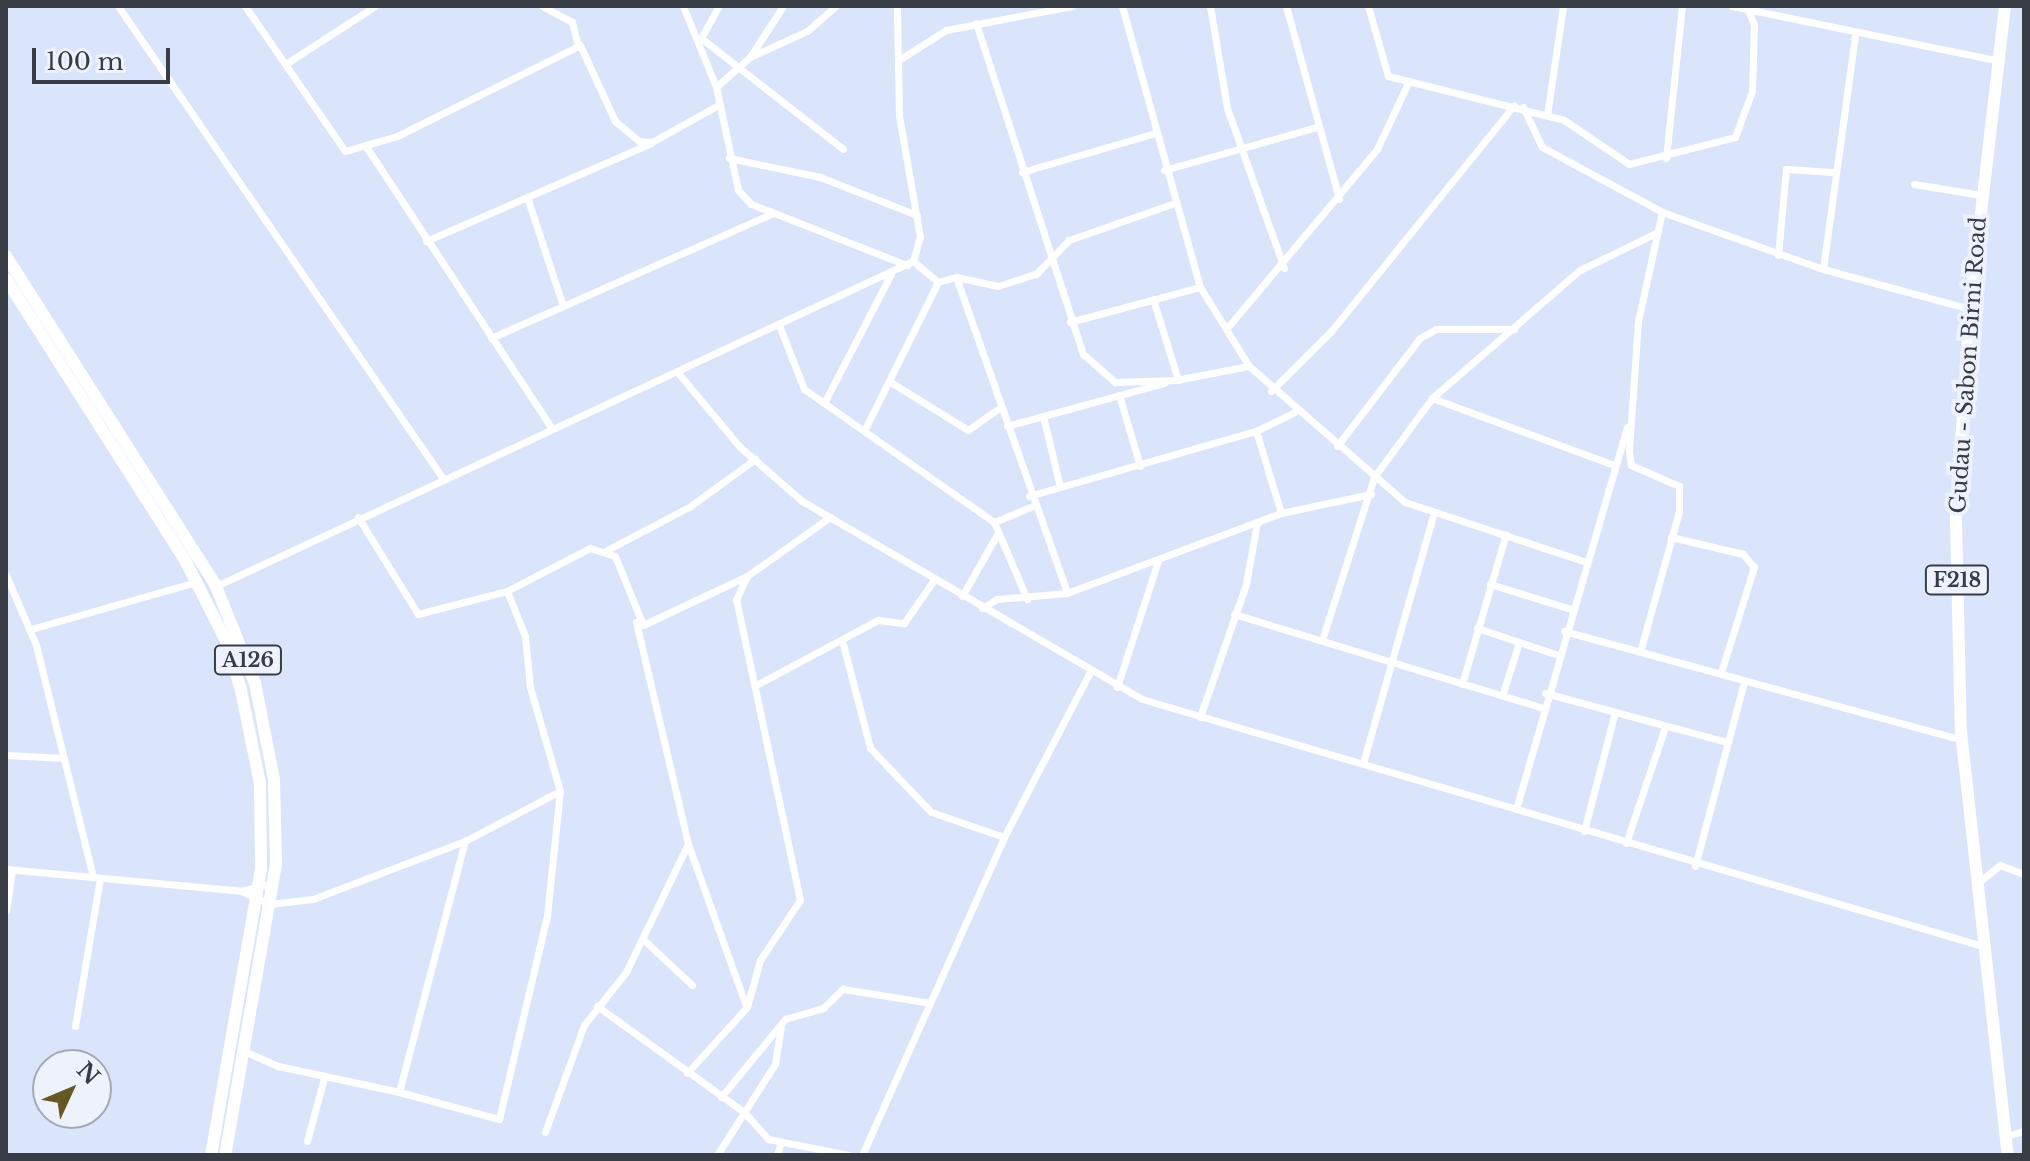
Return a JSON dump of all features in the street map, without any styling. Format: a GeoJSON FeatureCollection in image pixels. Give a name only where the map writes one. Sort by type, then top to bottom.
{"type":"FeatureCollection","features":[{"type":"Feature","properties":{"kind":"main road","name":"Gudau - Sabon Birni Road"},"geometry":{"type":"LineString","coordinates":[[2005,6],[2002,62],[1981,195],[1956,506],[1962,740],[1978,883],[1989,948],[2008,1155]]}},
{"type":"Feature","properties":{"kind":"main road","name":"A126"},"geometry":{"type":"LineString","coordinates":[[6,256],[216,586],[247,655],[269,750],[277,807],[274,883],[225,1155]]}},
{"type":"Feature","properties":{"kind":"main road","name":"A126"},"geometry":{"type":"LineString","coordinates":[[8,287],[196,582],[234,665],[253,747],[262,811],[259,882],[211,1155]]}},
{"type":"Feature","properties":{"kind":"street"},"geometry":{"type":"LineString","coordinates":[[118,6],[444,480]]}},
{"type":"Feature","properties":{"kind":"street"},"geometry":{"type":"LineString","coordinates":[[245,6],[287,63],[330,135],[345,151],[367,148],[578,46],[585,48],[615,121],[652,142]]}},
{"type":"Feature","properties":{"kind":"street"},"geometry":{"type":"LineString","coordinates":[[287,63],[375,6]]}},
{"type":"Feature","properties":{"kind":"street"},"geometry":{"type":"LineString","coordinates":[[542,6],[572,22],[578,46]]}},
{"type":"Feature","properties":{"kind":"street"},"geometry":{"type":"LineString","coordinates":[[683,6],[701,38],[716,87],[738,190],[772,214],[910,263],[938,282],[956,277],[998,286],[1036,274],[1069,240],[1172,204]]}},
{"type":"Feature","properties":{"kind":"street"},"geometry":{"type":"LineString","coordinates":[[701,38],[719,6]]}},
{"type":"Feature","properties":{"kind":"street"},"geometry":{"type":"LineString","coordinates":[[750,57],[783,6]]}},
{"type":"Feature","properties":{"kind":"street"},"geometry":{"type":"LineString","coordinates":[[716,87],[750,57],[807,31],[836,6]]}},
{"type":"Feature","properties":{"kind":"street"},"geometry":{"type":"LineString","coordinates":[[897,6],[899,115],[917,215],[910,263]]}},
{"type":"Feature","properties":{"kind":"street"},"geometry":{"type":"LineString","coordinates":[[900,59],[946,30],[1029,10],[1072,6]]}},
{"type":"Feature","properties":{"kind":"street"},"geometry":{"type":"LineString","coordinates":[[1122,6],[1172,204],[1200,287],[1249,366],[1295,412],[1405,502],[1586,562]]}},
{"type":"Feature","properties":{"kind":"street"},"geometry":{"type":"LineString","coordinates":[[1210,6],[1240,148],[1284,268]]}},
{"type":"Feature","properties":{"kind":"street"},"geometry":{"type":"LineString","coordinates":[[1286,6],[1339,199]]}},
{"type":"Feature","properties":{"kind":"street"},"geometry":{"type":"LineString","coordinates":[[1368,6],[1380,61],[1388,76],[1407,85],[1518,106],[1547,115],[1629,164],[1726,144],[1742,124],[1752,91],[1754,25],[1748,9]]}},
{"type":"Feature","properties":{"kind":"street"},"geometry":{"type":"LineString","coordinates":[[1547,115],[1563,6]]}},
{"type":"Feature","properties":{"kind":"street"},"geometry":{"type":"LineString","coordinates":[[1666,158],[1682,6]]}},
{"type":"Feature","properties":{"kind":"street"},"geometry":{"type":"LineString","coordinates":[[1732,6],[1795,14],[1855,36],[2002,62]]}},
{"type":"Feature","properties":{"kind":"street"},"geometry":{"type":"LineString","coordinates":[[976,23],[1049,259],[1083,354],[1115,382],[1178,380]]}},
{"type":"Feature","properties":{"kind":"street"},"geometry":{"type":"LineString","coordinates":[[1823,269],[1832,172],[1855,36]]}},
{"type":"Feature","properties":{"kind":"street"},"geometry":{"type":"LineString","coordinates":[[701,38],[741,64],[843,149]]}},
{"type":"Feature","properties":{"kind":"street"},"geometry":{"type":"LineString","coordinates":[[1227,328],[1284,268],[1377,149],[1407,85]]}},
{"type":"Feature","properties":{"kind":"street"},"geometry":{"type":"LineString","coordinates":[[426,241],[652,142],[720,104]]}},
{"type":"Feature","properties":{"kind":"street"},"geometry":{"type":"LineString","coordinates":[[1518,106],[1542,147],[1662,212],[1778,255],[1970,309]]}},
{"type":"Feature","properties":{"kind":"street"},"geometry":{"type":"LineString","coordinates":[[1271,391],[1332,330],[1518,106]]}},
{"type":"Feature","properties":{"kind":"street"},"geometry":{"type":"LineString","coordinates":[[1164,170],[1317,127]]}},
{"type":"Feature","properties":{"kind":"street"},"geometry":{"type":"LineString","coordinates":[[1022,172],[1155,133]]}},
{"type":"Feature","properties":{"kind":"street"},"geometry":{"type":"LineString","coordinates":[[367,148],[552,429]]}},
{"type":"Feature","properties":{"kind":"street"},"geometry":{"type":"LineString","coordinates":[[729,158],[820,177],[917,215]]}},
{"type":"Feature","properties":{"kind":"street"},"geometry":{"type":"LineString","coordinates":[[1778,255],[1786,169],[1832,172]]}},
{"type":"Feature","properties":{"kind":"street"},"geometry":{"type":"LineString","coordinates":[[1914,184],[1981,195]]}},
{"type":"Feature","properties":{"kind":"street"},"geometry":{"type":"LineString","coordinates":[[527,197],[563,306]]}},
{"type":"Feature","properties":{"kind":"street"},"geometry":{"type":"LineString","coordinates":[[1640,652],[1671,537],[1679,486],[1631,465],[1630,417],[1638,321],[1662,212]]}},
{"type":"Feature","properties":{"kind":"street"},"geometry":{"type":"LineString","coordinates":[[491,338],[772,214]]}},
{"type":"Feature","properties":{"kind":"street"},"geometry":{"type":"LineString","coordinates":[[1322,640],[1374,477],[1432,398],[1580,270],[1658,232]]}},
{"type":"Feature","properties":{"kind":"street"},"geometry":{"type":"LineString","coordinates":[[216,586],[358,517],[679,374],[910,263]]}},
{"type":"Feature","properties":{"kind":"street"},"geometry":{"type":"LineString","coordinates":[[824,403],[891,274]]}},
{"type":"Feature","properties":{"kind":"street"},"geometry":{"type":"LineString","coordinates":[[956,277],[1029,496],[1067,593]]}},
{"type":"Feature","properties":{"kind":"street"},"geometry":{"type":"LineString","coordinates":[[866,427],[892,383],[938,282]]}},
{"type":"Feature","properties":{"kind":"street"},"geometry":{"type":"LineString","coordinates":[[1070,322],[1200,287]]}},
{"type":"Feature","properties":{"kind":"street"},"geometry":{"type":"LineString","coordinates":[[1153,299],[1178,380]]}},
{"type":"Feature","properties":{"kind":"street"},"geometry":{"type":"LineString","coordinates":[[779,325],[804,389],[866,427],[994,522],[1027,599]]}},
{"type":"Feature","properties":{"kind":"street"},"geometry":{"type":"LineString","coordinates":[[1337,446],[1420,338],[1436,329],[1514,329]]}},
{"type":"Feature","properties":{"kind":"street"},"geometry":{"type":"LineString","coordinates":[[1007,426],[1178,380],[1249,366]]}},
{"type":"Feature","properties":{"kind":"street"},"geometry":{"type":"LineString","coordinates":[[679,374],[755,459],[830,517],[1089,674],[1117,687],[1200,717],[1516,809],[1695,866],[1989,948]]}},
{"type":"Feature","properties":{"kind":"street"},"geometry":{"type":"LineString","coordinates":[[892,383],[968,430],[999,408]]}},
{"type":"Feature","properties":{"kind":"street"},"geometry":{"type":"LineString","coordinates":[[1119,395],[1140,466]]}},
{"type":"Feature","properties":{"kind":"street"},"geometry":{"type":"LineString","coordinates":[[1432,398],[1614,465]]}},
{"type":"Feature","properties":{"kind":"street"},"geometry":{"type":"LineString","coordinates":[[1029,496],[1256,431],[1295,412]]}},
{"type":"Feature","properties":{"kind":"street"},"geometry":{"type":"LineString","coordinates":[[1043,416],[1060,487]]}},
{"type":"Feature","properties":{"kind":"street"},"geometry":{"type":"LineString","coordinates":[[1516,809],[1555,654],[1630,417]]}},
{"type":"Feature","properties":{"kind":"street"},"geometry":{"type":"LineString","coordinates":[[1256,431],[1281,513]]}},
{"type":"Feature","properties":{"kind":"street"},"geometry":{"type":"LineString","coordinates":[[358,517],[418,614],[507,591],[590,548],[607,550],[689,507],[755,459]]}},
{"type":"Feature","properties":{"kind":"street"},"geometry":{"type":"LineString","coordinates":[[982,608],[1067,593],[1281,513],[1371,494]]}},
{"type":"Feature","properties":{"kind":"street"},"geometry":{"type":"LineString","coordinates":[[994,522],[1033,506]]}},
{"type":"Feature","properties":{"kind":"street"},"geometry":{"type":"LineString","coordinates":[[1363,763],[1434,512]]}},
{"type":"Feature","properties":{"kind":"street"},"geometry":{"type":"LineString","coordinates":[[636,622],[747,576],[830,517]]}},
{"type":"Feature","properties":{"kind":"street"},"geometry":{"type":"LineString","coordinates":[[1200,717],[1234,614],[1257,522]]}},
{"type":"Feature","properties":{"kind":"street"},"geometry":{"type":"LineString","coordinates":[[962,596],[998,533]]}},
{"type":"Feature","properties":{"kind":"street"},"geometry":{"type":"LineString","coordinates":[[1462,684],[1506,534]]}},
{"type":"Feature","properties":{"kind":"street"},"geometry":{"type":"LineString","coordinates":[[1671,537],[1743,554],[1754,567],[1721,672]]}},
{"type":"Feature","properties":{"kind":"street"},"geometry":{"type":"LineString","coordinates":[[607,550],[620,564],[636,622],[688,844],[738,995],[747,1007]]}},
{"type":"Feature","properties":{"kind":"street"},"geometry":{"type":"LineString","coordinates":[[1117,687],[1158,561]]}},
{"type":"Feature","properties":{"kind":"street"},"geometry":{"type":"LineString","coordinates":[[6,575],[31,629],[97,878],[75,1026]]}},
{"type":"Feature","properties":{"kind":"street"},"geometry":{"type":"LineString","coordinates":[[687,1073],[747,1007],[760,960],[800,900],[758,684],[736,600],[747,576]]}},
{"type":"Feature","properties":{"kind":"street"},"geometry":{"type":"LineString","coordinates":[[758,684],[843,644],[878,620],[904,623],[934,580]]}},
{"type":"Feature","properties":{"kind":"street"},"geometry":{"type":"LineString","coordinates":[[31,629],[196,582]]}},
{"type":"Feature","properties":{"kind":"street"},"geometry":{"type":"LineString","coordinates":[[1490,584],[1571,609]]}},
{"type":"Feature","properties":{"kind":"street"},"geometry":{"type":"LineString","coordinates":[[244,1051],[324,1078],[399,1092],[499,1119],[547,916],[560,791],[530,687],[525,636],[507,591]]}},
{"type":"Feature","properties":{"kind":"street"},"geometry":{"type":"LineString","coordinates":[[1234,614],[1541,707]]}},
{"type":"Feature","properties":{"kind":"street"},"geometry":{"type":"LineString","coordinates":[[1477,628],[1555,654]]}},
{"type":"Feature","properties":{"kind":"street"},"geometry":{"type":"LineString","coordinates":[[1564,631],[1962,740]]}},
{"type":"Feature","properties":{"kind":"street"},"geometry":{"type":"LineString","coordinates":[[1502,696],[1519,642]]}},
{"type":"Feature","properties":{"kind":"street"},"geometry":{"type":"LineString","coordinates":[[843,644],[870,748],[931,812],[1004,837]]}},
{"type":"Feature","properties":{"kind":"street"},"geometry":{"type":"LineString","coordinates":[[862,1155],[1004,837],[1089,674]]}},
{"type":"Feature","properties":{"kind":"street"},"geometry":{"type":"LineString","coordinates":[[1695,866],[1744,682]]}},
{"type":"Feature","properties":{"kind":"street"},"geometry":{"type":"LineString","coordinates":[[1545,693],[1726,742]]}},
{"type":"Feature","properties":{"kind":"street"},"geometry":{"type":"LineString","coordinates":[[1584,831],[1615,712]]}},
{"type":"Feature","properties":{"kind":"street"},"geometry":{"type":"LineString","coordinates":[[1626,843],[1665,727]]}},
{"type":"Feature","properties":{"kind":"street"},"geometry":{"type":"LineString","coordinates":[[6,755],[64,758]]}},
{"type":"Feature","properties":{"kind":"street"},"geometry":{"type":"LineString","coordinates":[[241,891],[255,902],[270,904],[313,899],[465,841],[560,791]]}},
{"type":"Feature","properties":{"kind":"street"},"geometry":{"type":"LineString","coordinates":[[399,1092],[465,841]]}},
{"type":"Feature","properties":{"kind":"street"},"geometry":{"type":"LineString","coordinates":[[545,1132],[597,1006],[644,940],[688,844]]}},
{"type":"Feature","properties":{"kind":"street"},"geometry":{"type":"LineString","coordinates":[[1978,883],[2000,865],[2024,874]]}},
{"type":"Feature","properties":{"kind":"street"},"geometry":{"type":"LineString","coordinates":[[6,911],[9,869],[241,891],[259,882],[274,883]]}},
{"type":"Feature","properties":{"kind":"street"},"geometry":{"type":"LineString","coordinates":[[644,940],[692,985]]}},
{"type":"Feature","properties":{"kind":"street"},"geometry":{"type":"LineString","coordinates":[[721,1097],[781,1025],[823,1008],[843,989],[930,1003]]}},
{"type":"Feature","properties":{"kind":"street"},"geometry":{"type":"LineString","coordinates":[[738,995],[750,991]]}},
{"type":"Feature","properties":{"kind":"street"},"geometry":{"type":"LineString","coordinates":[[597,1006],[744,1112],[763,1136],[849,1155]]}},
{"type":"Feature","properties":{"kind":"street"},"geometry":{"type":"LineString","coordinates":[[717,1155],[775,1064],[781,1025]]}},
{"type":"Feature","properties":{"kind":"street"},"geometry":{"type":"LineString","coordinates":[[307,1141],[324,1078]]}},
{"type":"Feature","properties":{"kind":"street"},"geometry":{"type":"LineString","coordinates":[[2006,1136],[2024,1131]]}},
{"type":"Feature","properties":{"kind":"street"},"geometry":{"type":"LineString","coordinates":[[777,1155],[781,1142]]}}]}
